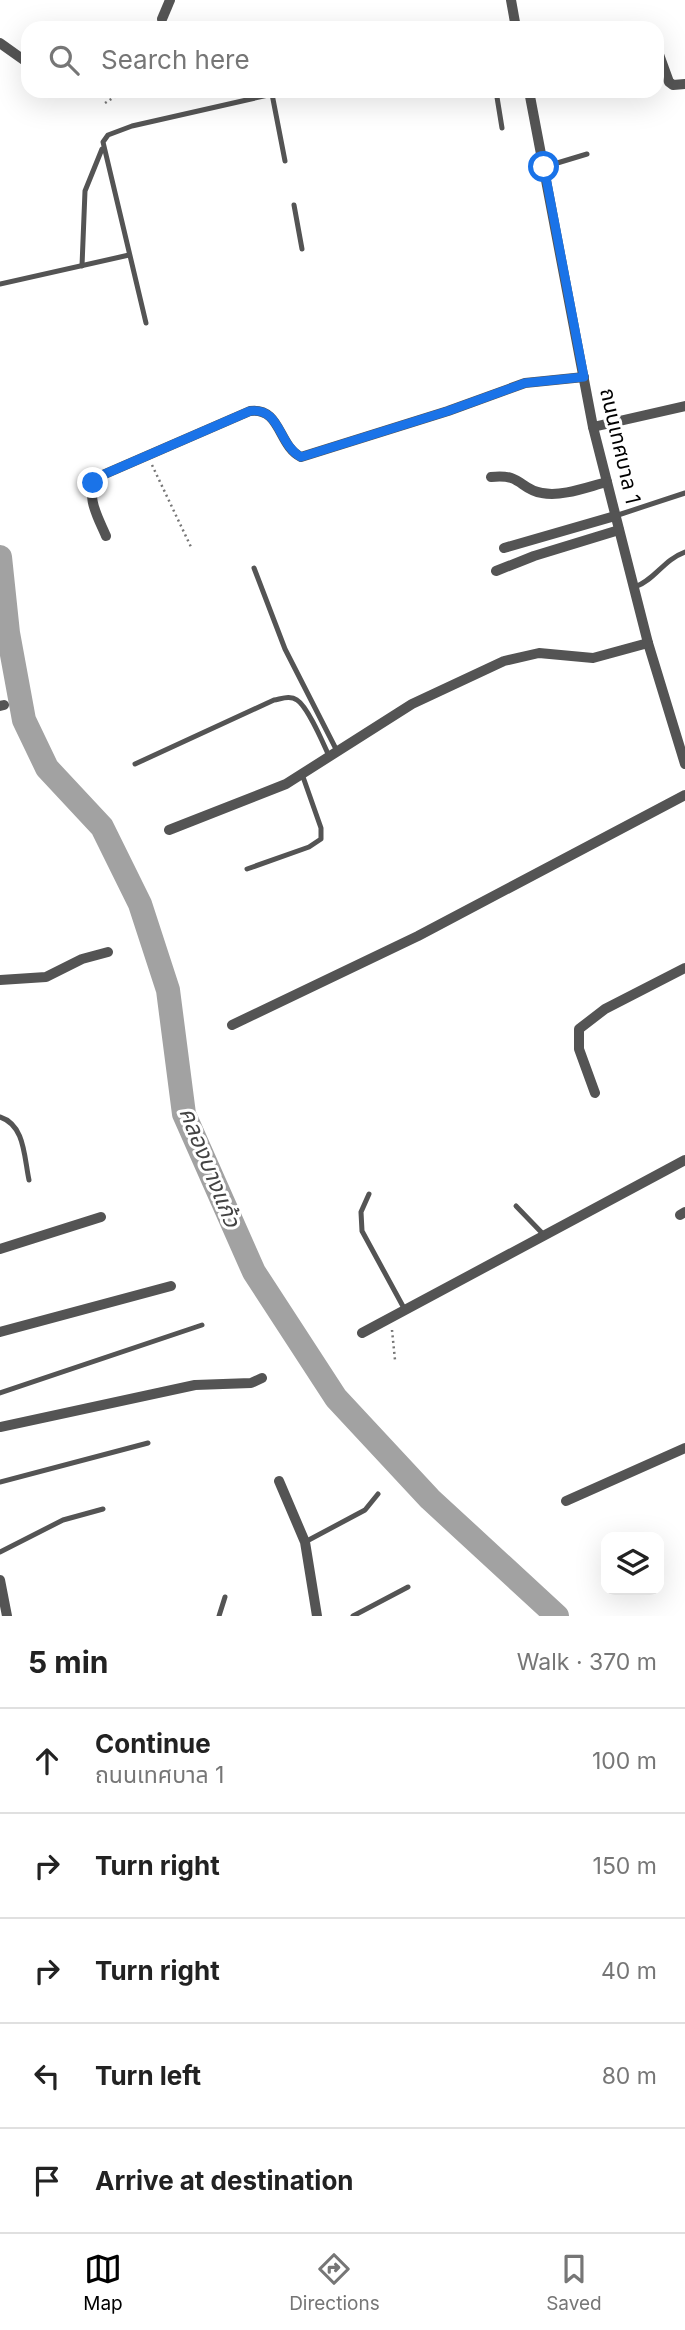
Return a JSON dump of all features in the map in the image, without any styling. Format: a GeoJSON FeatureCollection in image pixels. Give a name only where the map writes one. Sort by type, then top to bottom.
{"type":"FeatureCollection","features":[{"type":"Feature","properties":{"kind":"street"},"geometry":{"type":"LineString","coordinates":[[162,19],[170,0]]}},
{"type":"Feature","properties":{"kind":"street"},"geometry":{"type":"LineString","coordinates":[[510,0],[514,21]]}},
{"type":"Feature","properties":{"kind":"street"},"geometry":{"type":"LineString","coordinates":[[0,43],[21,58]]}},
{"type":"Feature","properties":{"kind":"street"},"geometry":{"type":"LineString","coordinates":[[664,68],[669,82],[673,85],[685,83]]}},
{"type":"Feature","properties":{"kind":"street","name":"ถนนเทศบาล 1"},"geometry":{"type":"LineString","coordinates":[[530,98],[593,427],[648,643],[683,748],[685,764]]}},
{"type":"Feature","properties":{"kind":"street"},"geometry":{"type":"LineString","coordinates":[[106,536],[92,500],[93,483],[98,477],[250,411],[261,410],[271,415],[293,453],[301,457],[460,407],[525,383],[584,377]]}},
{"type":"Feature","properties":{"kind":"street"},"geometry":{"type":"LineString","coordinates":[[593,427],[685,406]]}},
{"type":"Feature","properties":{"kind":"street"},"geometry":{"type":"LineString","coordinates":[[491,477],[514,477],[538,493],[574,490],[607,482]]}},
{"type":"Feature","properties":{"kind":"street"},"geometry":{"type":"LineString","coordinates":[[504,548],[562,534],[615,516]]}},
{"type":"Feature","properties":{"kind":"street"},"geometry":{"type":"LineString","coordinates":[[496,571],[534,556],[619,530]]}},
{"type":"Feature","properties":{"kind":"street"},"geometry":{"type":"LineString","coordinates":[[169,830],[302,774],[412,704],[504,662],[539,653],[593,658],[648,643]]}},
{"type":"Feature","properties":{"kind":"street"},"geometry":{"type":"LineString","coordinates":[[232,1025],[418,936],[685,795]]}},
{"type":"Feature","properties":{"kind":"street"},"geometry":{"type":"LineString","coordinates":[[0,980],[46,977],[82,959],[108,952]]}},
{"type":"Feature","properties":{"kind":"street"},"geometry":{"type":"LineString","coordinates":[[595,1093],[579,1049],[579,1029],[606,1009],[685,968]]}},
{"type":"Feature","properties":{"kind":"street"},"geometry":{"type":"LineString","coordinates":[[362,1333],[685,1160]]}},
{"type":"Feature","properties":{"kind":"street"},"geometry":{"type":"LineString","coordinates":[[0,1249],[101,1217]]}},
{"type":"Feature","properties":{"kind":"street"},"geometry":{"type":"LineString","coordinates":[[0,1332],[171,1286]]}},
{"type":"Feature","properties":{"kind":"street"},"geometry":{"type":"LineString","coordinates":[[0,1427],[195,1385],[251,1383],[262,1378]]}},
{"type":"Feature","properties":{"kind":"street"},"geometry":{"type":"LineString","coordinates":[[566,1501],[685,1448]]}},
{"type":"Feature","properties":{"kind":"street"},"geometry":{"type":"LineString","coordinates":[[279,1481],[305,1542],[317,1616]]}},
{"type":"Feature","properties":{"kind":"street"},"geometry":{"type":"LineString","coordinates":[[0,1580],[7,1616]]}},
{"type":"Feature","properties":{"kind":"lane"},"geometry":{"type":"LineString","coordinates":[[82,266],[85,191],[108,135],[132,126],[254,98]]}},
{"type":"Feature","properties":{"kind":"lane"},"geometry":{"type":"LineString","coordinates":[[273,98],[285,161]]}},
{"type":"Feature","properties":{"kind":"lane"},"geometry":{"type":"LineString","coordinates":[[497,98],[502,128]]}},
{"type":"Feature","properties":{"kind":"lane"},"geometry":{"type":"LineString","coordinates":[[102,149],[146,323]]}},
{"type":"Feature","properties":{"kind":"lane"},"geometry":{"type":"LineString","coordinates":[[544,167],[587,155]]}},
{"type":"Feature","properties":{"kind":"lane"},"geometry":{"type":"LineString","coordinates":[[294,205],[302,249]]}},
{"type":"Feature","properties":{"kind":"lane"},"geometry":{"type":"LineString","coordinates":[[0,285],[129,255]]}},
{"type":"Feature","properties":{"kind":"lane"},"geometry":{"type":"LineString","coordinates":[[615,516],[685,494]]}},
{"type":"Feature","properties":{"kind":"lane"},"geometry":{"type":"LineString","coordinates":[[634,587],[646,583],[664,562],[685,552]]}},
{"type":"Feature","properties":{"kind":"lane"},"geometry":{"type":"LineString","coordinates":[[254,568],[285,649],[333,753]]}},
{"type":"Feature","properties":{"kind":"lane"},"geometry":{"type":"LineString","coordinates":[[135,764],[274,700],[288,697],[298,700],[333,753]]}},
{"type":"Feature","properties":{"kind":"lane"},"geometry":{"type":"LineString","coordinates":[[247,869],[309,847],[321,839],[321,828],[302,774]]}},
{"type":"Feature","properties":{"kind":"lane"},"geometry":{"type":"LineString","coordinates":[[0,1117],[11,1121],[17,1128],[29,1180]]}},
{"type":"Feature","properties":{"kind":"lane"},"geometry":{"type":"LineString","coordinates":[[369,1194],[361,1212],[362,1231],[405,1310]]}},
{"type":"Feature","properties":{"kind":"lane"},"geometry":{"type":"LineString","coordinates":[[516,1206],[544,1235]]}},
{"type":"Feature","properties":{"kind":"lane"},"geometry":{"type":"LineString","coordinates":[[0,1393],[202,1325]]}},
{"type":"Feature","properties":{"kind":"lane"},"geometry":{"type":"LineString","coordinates":[[0,1482],[148,1443]]}},
{"type":"Feature","properties":{"kind":"lane"},"geometry":{"type":"LineString","coordinates":[[305,1542],[365,1510],[378,1494]]}},
{"type":"Feature","properties":{"kind":"lane"},"geometry":{"type":"LineString","coordinates":[[0,1552],[56,1523],[103,1508]]}},
{"type":"Feature","properties":{"kind":"lane"},"geometry":{"type":"LineString","coordinates":[[353,1616],[408,1587]]}},
{"type":"Feature","properties":{"kind":"lane"},"geometry":{"type":"LineString","coordinates":[[219,1616],[225,1597]]}},
{"type":"Feature","properties":{"kind":"path"},"geometry":{"type":"LineString","coordinates":[[105,103],[113,98]]}},
{"type":"Feature","properties":{"kind":"path"},"geometry":{"type":"LineString","coordinates":[[147,455],[191,547]]}},
{"type":"Feature","properties":{"kind":"path"},"geometry":{"type":"LineString","coordinates":[[391,1317],[395,1360]]}},
{"type":"Feature","properties":{"kind":"waterway","name":"คลองบางแก้ว"},"geometry":{"type":"LineString","coordinates":[[0,557],[8,633],[24,720],[47,768],[102,827],[140,904],[168,990],[184,1114],[254,1272],[336,1398],[430,1499],[557,1616]]}},
{"type":"Feature","properties":{"kind":"route"},"geometry":{"type":"LineString","coordinates":[[93,483],[98,477],[250,411],[261,410],[271,415],[293,453],[301,457],[497,395],[525,383],[584,377],[544,167]]}}]}
